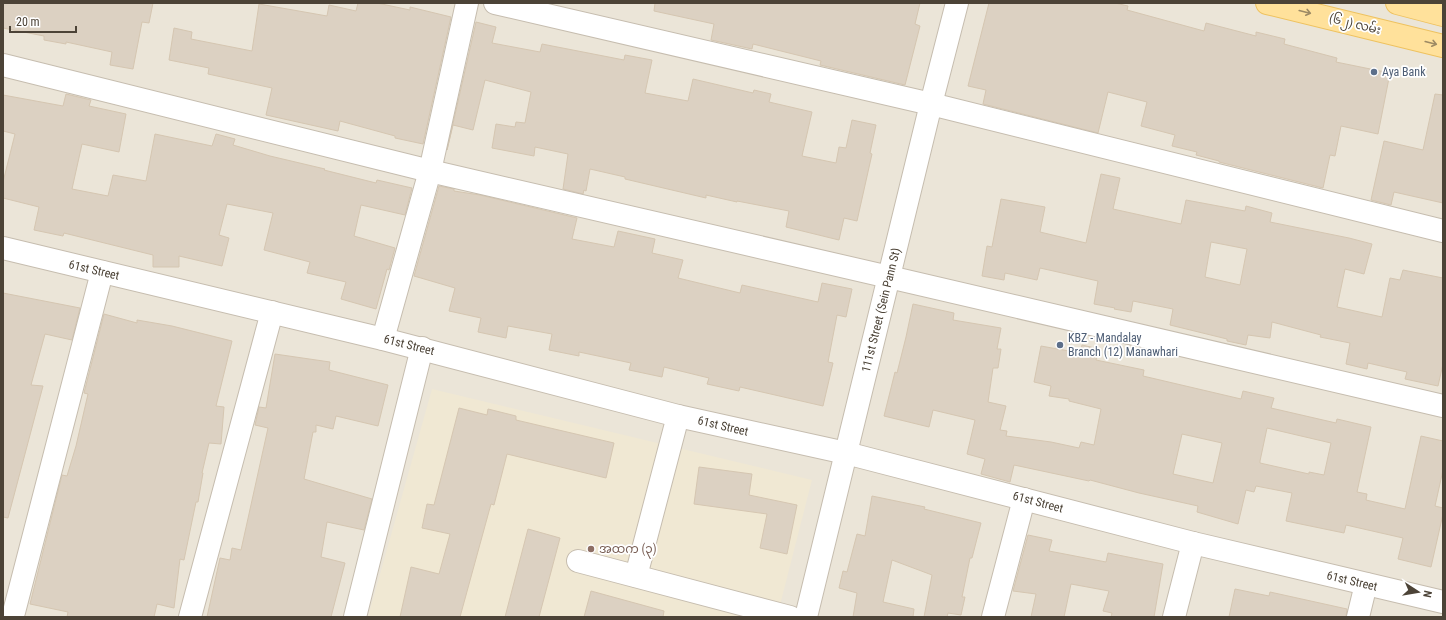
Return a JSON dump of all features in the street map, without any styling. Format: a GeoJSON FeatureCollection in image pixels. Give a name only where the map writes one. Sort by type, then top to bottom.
{"type":"FeatureCollection","features":[{"type":"Feature","properties":{"kind":"main road","name":"(၆၂) လမ်း"},"geometry":{"type":"LineString","coordinates":[[1267,3],[1443,46]]}},
{"type":"Feature","properties":{"kind":"main road"},"geometry":{"type":"LineString","coordinates":[[1397,3],[1443,15]]}},
{"type":"Feature","properties":{"kind":"street"},"geometry":{"type":"LineString","coordinates":[[383,339],[430,171],[467,3]]}},
{"type":"Feature","properties":{"kind":"street"},"geometry":{"type":"LineString","coordinates":[[495,3],[931,104],[1443,231]]}},
{"type":"Feature","properties":{"kind":"street","name":"111st Street (Sein Pann St)"},"geometry":{"type":"LineString","coordinates":[[806,617],[957,3]]}},
{"type":"Feature","properties":{"kind":"street"},"geometry":{"type":"LineString","coordinates":[[3,65],[430,171],[1443,406]]}},
{"type":"Feature","properties":{"kind":"street","name":"61st Street"},"geometry":{"type":"LineString","coordinates":[[3,248],[422,348],[678,416],[846,453],[1193,543],[1443,602]]}},
{"type":"Feature","properties":{"kind":"street"},"geometry":{"type":"LineString","coordinates":[[16,613],[102,272]]}},
{"type":"Feature","properties":{"kind":"street"},"geometry":{"type":"LineString","coordinates":[[190,617],[272,312]]}},
{"type":"Feature","properties":{"kind":"street"},"geometry":{"type":"LineString","coordinates":[[355,617],[422,348]]}},
{"type":"Feature","properties":{"kind":"street"},"geometry":{"type":"LineString","coordinates":[[636,576],[678,416]]}},
{"type":"Feature","properties":{"kind":"street"},"geometry":{"type":"LineString","coordinates":[[993,617],[1024,498]]}},
{"type":"Feature","properties":{"kind":"street"},"geometry":{"type":"LineString","coordinates":[[1174,617],[1193,543]]}},
{"type":"Feature","properties":{"kind":"street"},"geometry":{"type":"LineString","coordinates":[[578,561],[790,617]]}},
{"type":"Feature","properties":{"kind":"street"},"geometry":{"type":"LineString","coordinates":[[1358,617],[1366,584]]}},
{"type":"Feature","properties":{"kind":"shaded area"},"geometry":{"type":"Polygon","coordinates":[[[3,3],[1443,3],[1443,617],[3,617],[3,3]]]}},
{"type":"Feature","properties":{"kind":"shaded area","name":"အထက (၃)"},"geometry":{"type":"Polygon","coordinates":[[[432,389],[812,480],[777,617],[368,617],[432,389]]]}},
{"type":"Feature","properties":{"kind":"building"},"geometry":{"type":"Polygon","coordinates":[[[3,3],[153,3],[149,23],[142,22],[133,69],[110,65],[112,52],[66,42],[66,44],[44,40],[44,36],[3,28],[3,3]]]}},
{"type":"Feature","properties":{"kind":"building"},"geometry":{"type":"Polygon","coordinates":[[[358,3],[377,3],[410,10],[410,7],[451,17],[423,144],[395,138],[395,136],[340,121],[338,131],[266,115],[272,88],[208,74],[209,68],[169,60],[174,28],[192,32],[191,39],[252,51],[259,4],[327,16],[329,5],[356,11],[358,3]]]}},
{"type":"Feature","properties":{"kind":"building"},"geometry":{"type":"Polygon","coordinates":[[[655,3],[920,3],[915,24],[920,26],[905,85],[820,65],[821,61],[753,44],[752,49],[711,40],[714,24],[654,11],[655,3]]]}},
{"type":"Feature","properties":{"kind":"building"},"geometry":{"type":"Polygon","coordinates":[[[989,3],[1115,3],[1128,6],[1127,10],[1204,31],[1206,23],[1256,36],[1256,32],[1285,39],[1284,44],[1337,58],[1336,62],[1390,73],[1378,134],[1341,126],[1335,156],[1330,155],[1323,188],[1219,162],[1196,155],[1197,152],[1172,146],[1175,135],[1141,126],[1147,102],[1108,92],[1098,133],[983,104],[986,90],[968,86],[989,3]]]}},
{"type":"Feature","properties":{"kind":"building"},"geometry":{"type":"Polygon","coordinates":[[[476,22],[496,27],[492,43],[540,52],[542,44],[624,60],[625,55],[652,60],[645,93],[688,101],[693,79],[753,93],[754,90],[771,94],[769,102],[812,112],[802,156],[836,163],[839,147],[846,148],[852,120],[876,125],[870,153],[872,154],[857,221],[844,218],[839,240],[786,227],[789,211],[706,195],[706,198],[625,179],[625,177],[590,169],[586,191],[584,190],[583,194],[563,189],[568,154],[535,147],[534,156],[492,148],[496,124],[515,127],[516,122],[525,123],[531,92],[485,80],[473,130],[453,125],[447,150],[476,22]]]}},
{"type":"Feature","properties":{"kind":"building"},"geometry":{"type":"Polygon","coordinates":[[[66,94],[91,100],[89,106],[126,114],[119,152],[82,144],[72,189],[108,196],[113,175],[146,181],[155,134],[212,146],[216,134],[235,139],[233,145],[270,156],[376,183],[377,180],[412,188],[405,215],[361,205],[354,236],[395,248],[389,270],[387,269],[376,309],[341,299],[346,282],[307,273],[310,262],[264,250],[273,213],[227,204],[219,235],[229,238],[222,266],[179,256],[179,267],[153,267],[153,255],[64,233],[63,236],[34,230],[39,207],[3,198],[3,182],[15,134],[3,131],[3,95],[63,106],[66,94]]]}},
{"type":"Feature","properties":{"kind":"building"},"geometry":{"type":"Polygon","coordinates":[[[1435,94],[1443,95],[1443,203],[1394,192],[1391,205],[1371,200],[1384,141],[1423,150],[1435,94]]]}},
{"type":"Feature","properties":{"kind":"building"},"geometry":{"type":"Polygon","coordinates":[[[1101,174],[1120,178],[1113,209],[1181,224],[1186,200],[1245,211],[1246,206],[1272,213],[1270,222],[1372,244],[1364,274],[1345,269],[1337,307],[1382,317],[1390,278],[1400,280],[1403,270],[1443,278],[1443,364],[1438,386],[1405,379],[1407,372],[1368,363],[1367,369],[1346,364],[1350,343],[1320,337],[1321,335],[1272,322],[1270,338],[1248,335],[1246,345],[1170,325],[1173,309],[1133,301],[1131,312],[1094,304],[1098,281],[1040,268],[1037,280],[1005,273],[1004,280],[982,276],[987,246],[992,247],[1001,199],[1045,207],[1040,232],[1086,243],[1101,174]],[[1211,242],[1205,277],[1240,285],[1247,249],[1211,242]]]}},
{"type":"Feature","properties":{"kind":"building"},"geometry":{"type":"Polygon","coordinates":[[[439,186],[454,189],[454,191],[480,195],[577,218],[572,239],[614,247],[618,231],[655,239],[652,253],[683,260],[678,278],[740,293],[742,285],[818,302],[822,283],[852,289],[846,317],[837,315],[828,362],[833,363],[823,406],[740,387],[739,391],[707,384],[709,378],[664,367],[662,377],[629,370],[631,363],[579,352],[579,356],[549,350],[552,334],[508,326],[506,338],[478,332],[481,318],[449,311],[455,288],[414,276],[439,186]]]}},
{"type":"Feature","properties":{"kind":"building"},"geometry":{"type":"Polygon","coordinates":[[[3,293],[80,308],[72,340],[45,334],[31,385],[43,386],[8,518],[3,517],[3,293]]]}},
{"type":"Feature","properties":{"kind":"building"},"geometry":{"type":"Polygon","coordinates":[[[913,304],[954,313],[953,320],[1001,328],[997,349],[1001,349],[998,368],[993,368],[988,402],[1006,406],[1000,430],[1007,431],[1006,436],[1051,442],[1079,448],[1081,442],[1094,445],[1101,409],[1069,401],[1069,399],[1049,396],[1051,386],[1034,382],[1041,346],[1080,353],[1082,345],[1099,349],[1096,360],[1144,370],[1143,376],[1241,399],[1243,391],[1274,398],[1271,408],[1336,423],[1337,419],[1371,427],[1357,492],[1367,494],[1366,500],[1405,509],[1421,436],[1443,441],[1443,470],[1435,506],[1443,508],[1443,514],[1431,567],[1398,559],[1403,538],[1346,525],[1344,533],[1286,521],[1292,493],[1256,486],[1254,492],[1246,490],[1238,524],[1197,512],[1198,506],[1090,480],[1014,465],[1010,482],[981,474],[985,459],[967,454],[975,420],[933,410],[929,427],[884,416],[895,372],[897,373],[913,304]],[[1267,428],[1260,463],[1309,474],[1309,472],[1324,475],[1331,443],[1267,428]],[[1182,434],[1173,474],[1213,483],[1222,443],[1182,434]]]}},
{"type":"Feature","properties":{"kind":"building"},"geometry":{"type":"Polygon","coordinates":[[[104,314],[137,323],[137,320],[172,326],[232,341],[216,406],[224,407],[221,444],[209,443],[202,473],[198,502],[196,502],[184,560],[180,559],[174,608],[157,604],[154,617],[67,617],[68,612],[30,604],[62,475],[67,476],[76,446],[88,394],[84,393],[104,314]]]}},
{"type":"Feature","properties":{"kind":"building"},"geometry":{"type":"Polygon","coordinates":[[[275,354],[330,362],[329,370],[388,385],[378,426],[336,416],[333,429],[316,425],[316,432],[313,432],[304,479],[372,499],[364,530],[327,522],[321,557],[345,563],[331,617],[207,617],[220,558],[230,560],[232,548],[241,550],[268,428],[255,425],[259,407],[266,408],[275,354]]]}},
{"type":"Feature","properties":{"kind":"building"},"geometry":{"type":"Polygon","coordinates":[[[459,408],[487,415],[488,409],[516,416],[516,420],[614,443],[606,478],[507,454],[494,505],[491,504],[460,617],[400,617],[411,567],[439,574],[450,534],[422,528],[427,504],[434,505],[459,408]]]}},
{"type":"Feature","properties":{"kind":"building"},"geometry":{"type":"Polygon","coordinates":[[[699,467],[752,474],[749,495],[797,505],[787,554],[760,548],[767,514],[694,504],[699,467]]]}},
{"type":"Feature","properties":{"kind":"building"},"geometry":{"type":"Polygon","coordinates":[[[872,496],[925,507],[924,509],[981,523],[972,558],[970,558],[962,597],[965,597],[961,615],[948,613],[947,617],[924,617],[932,575],[892,560],[883,602],[914,609],[913,617],[853,617],[857,593],[839,588],[843,571],[847,572],[857,534],[865,536],[872,496]]]}},
{"type":"Feature","properties":{"kind":"building"},"geometry":{"type":"Polygon","coordinates":[[[528,529],[560,538],[539,617],[505,617],[528,529]]]}},
{"type":"Feature","properties":{"kind":"building"},"geometry":{"type":"Polygon","coordinates":[[[1028,535],[1052,540],[1049,551],[1106,562],[1108,553],[1163,564],[1154,617],[1111,617],[1112,613],[1103,611],[1109,591],[1071,584],[1064,617],[1031,617],[1036,594],[1013,591],[1028,535]]]}},
{"type":"Feature","properties":{"kind":"building"},"geometry":{"type":"Polygon","coordinates":[[[1235,589],[1269,596],[1270,592],[1347,609],[1346,617],[1229,617],[1235,589]]]}},
{"type":"Feature","properties":{"kind":"building"},"geometry":{"type":"Polygon","coordinates":[[[591,591],[664,611],[663,617],[584,617],[591,591]]]}},
{"type":"Feature","properties":{"kind":"place","name":"Aya Bank"},"geometry":{"type":"Point","coordinates":[1374,72]}},
{"type":"Feature","properties":{"kind":"place","name":"KBZ - Mandalay Branch (12) Manawhari"},"geometry":{"type":"Point","coordinates":[1060,345]}},
{"type":"Feature","properties":{"kind":"place","name":"အထက (၃)"},"geometry":{"type":"Point","coordinates":[591,549]}}]}
